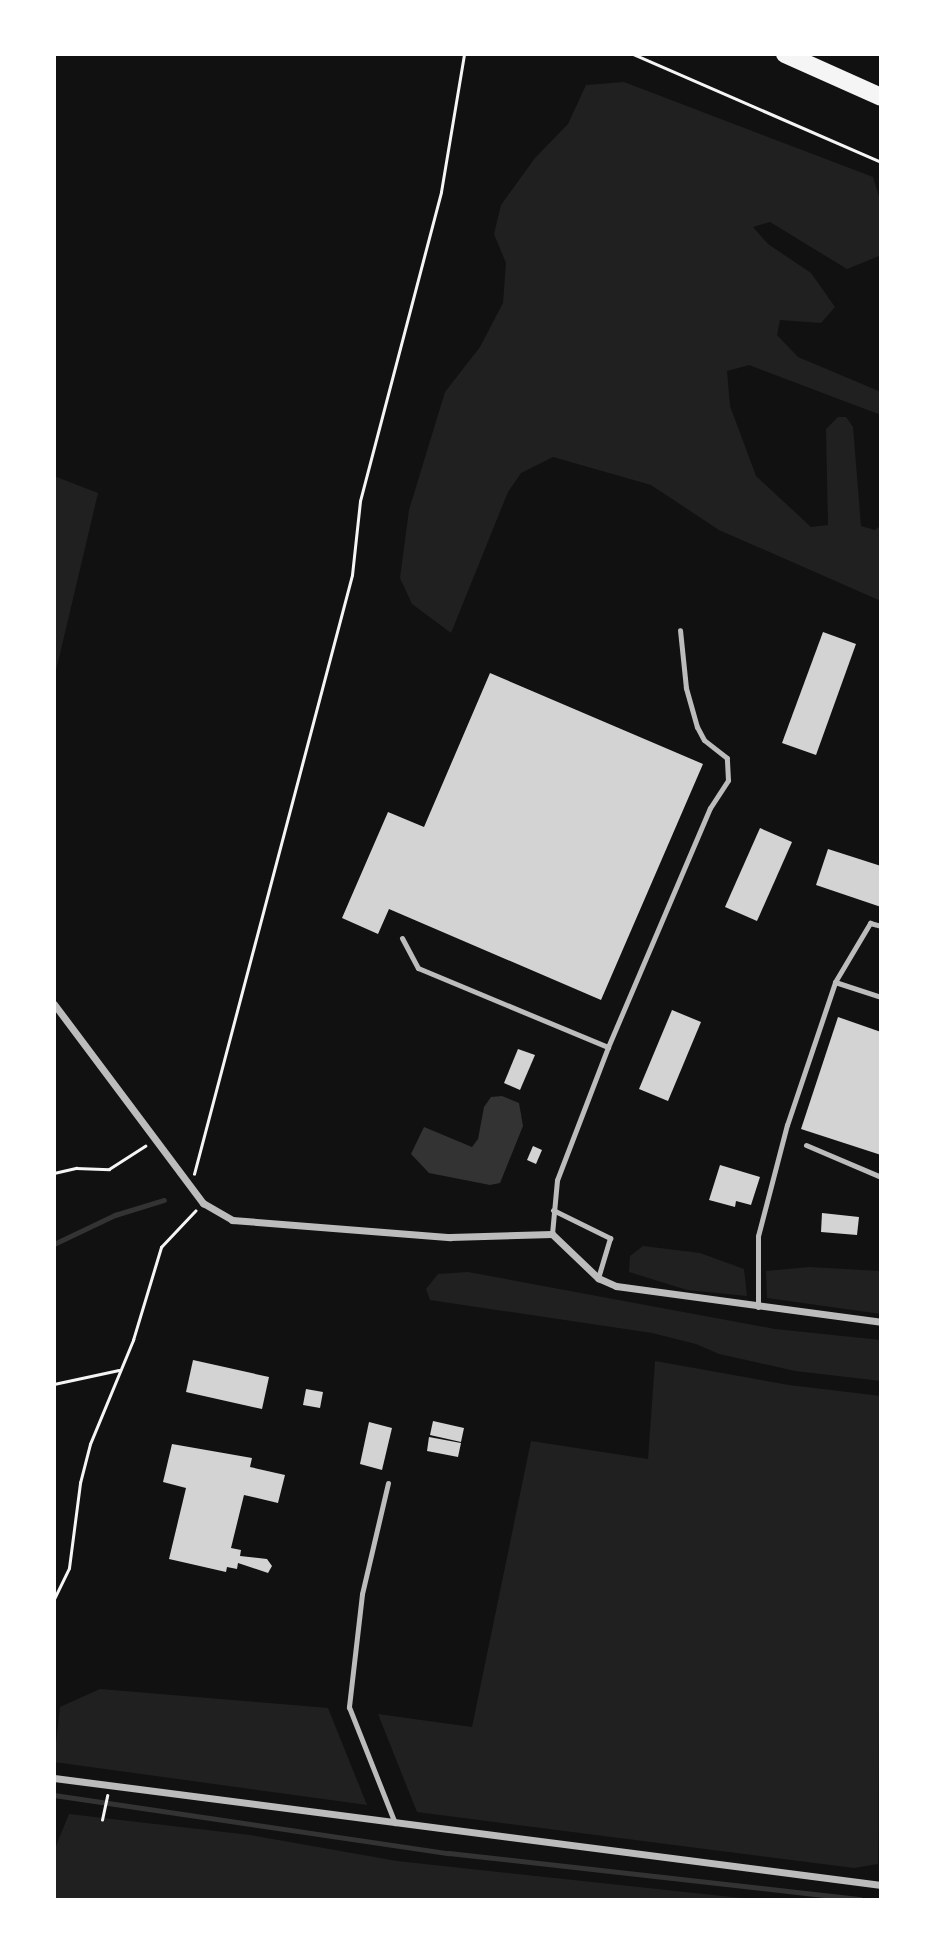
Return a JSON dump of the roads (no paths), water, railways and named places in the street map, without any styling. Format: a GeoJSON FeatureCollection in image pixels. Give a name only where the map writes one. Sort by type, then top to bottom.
{"type":"FeatureCollection","features":[{"type":"Feature","properties":{"kind":"highway"},"geometry":{"type":"LineString","coordinates":[[785,54],[881,97]]}},
{"type":"Feature","properties":{"kind":"street"},"geometry":{"type":"LineString","coordinates":[[54,1004],[203,1203],[232,1220],[289,1222],[379,1234],[552,1234],[598,1278],[657,1294],[881,1322]]}},
{"type":"Feature","properties":{"kind":"street"},"geometry":{"type":"LineString","coordinates":[[54,1778],[881,1885]]}},
{"type":"Feature","properties":{"kind":"lane"},"geometry":{"type":"LineString","coordinates":[[552,1234],[557,1180],[608,1047],[710,808],[728,780],[727,758],[704,740],[697,727],[686,688],[680,630]]}},
{"type":"Feature","properties":{"kind":"lane"},"geometry":{"type":"LineString","coordinates":[[758,1307],[758,1236],[788,1125],[835,982],[870,923],[881,926]]}},
{"type":"Feature","properties":{"kind":"lane"},"geometry":{"type":"LineString","coordinates":[[402,938],[418,968],[608,1047]]}},
{"type":"Feature","properties":{"kind":"lane"},"geometry":{"type":"LineString","coordinates":[[835,982],[881,997]]}},
{"type":"Feature","properties":{"kind":"lane"},"geometry":{"type":"LineString","coordinates":[[806,1145],[881,1177]]}},
{"type":"Feature","properties":{"kind":"lane"},"geometry":{"type":"LineString","coordinates":[[553,1210],[610,1238],[598,1278]]}},
{"type":"Feature","properties":{"kind":"lane"},"geometry":{"type":"LineString","coordinates":[[388,1483],[362,1594],[349,1707],[395,1823]]}},
{"type":"Feature","properties":{"kind":"waterway"},"geometry":{"type":"LineString","coordinates":[[54,1244],[115,1215],[164,1200]]}},
{"type":"Feature","properties":{"kind":"waterway"},"geometry":{"type":"LineString","coordinates":[[54,1795],[449,1853],[860,1899]]}}]}
